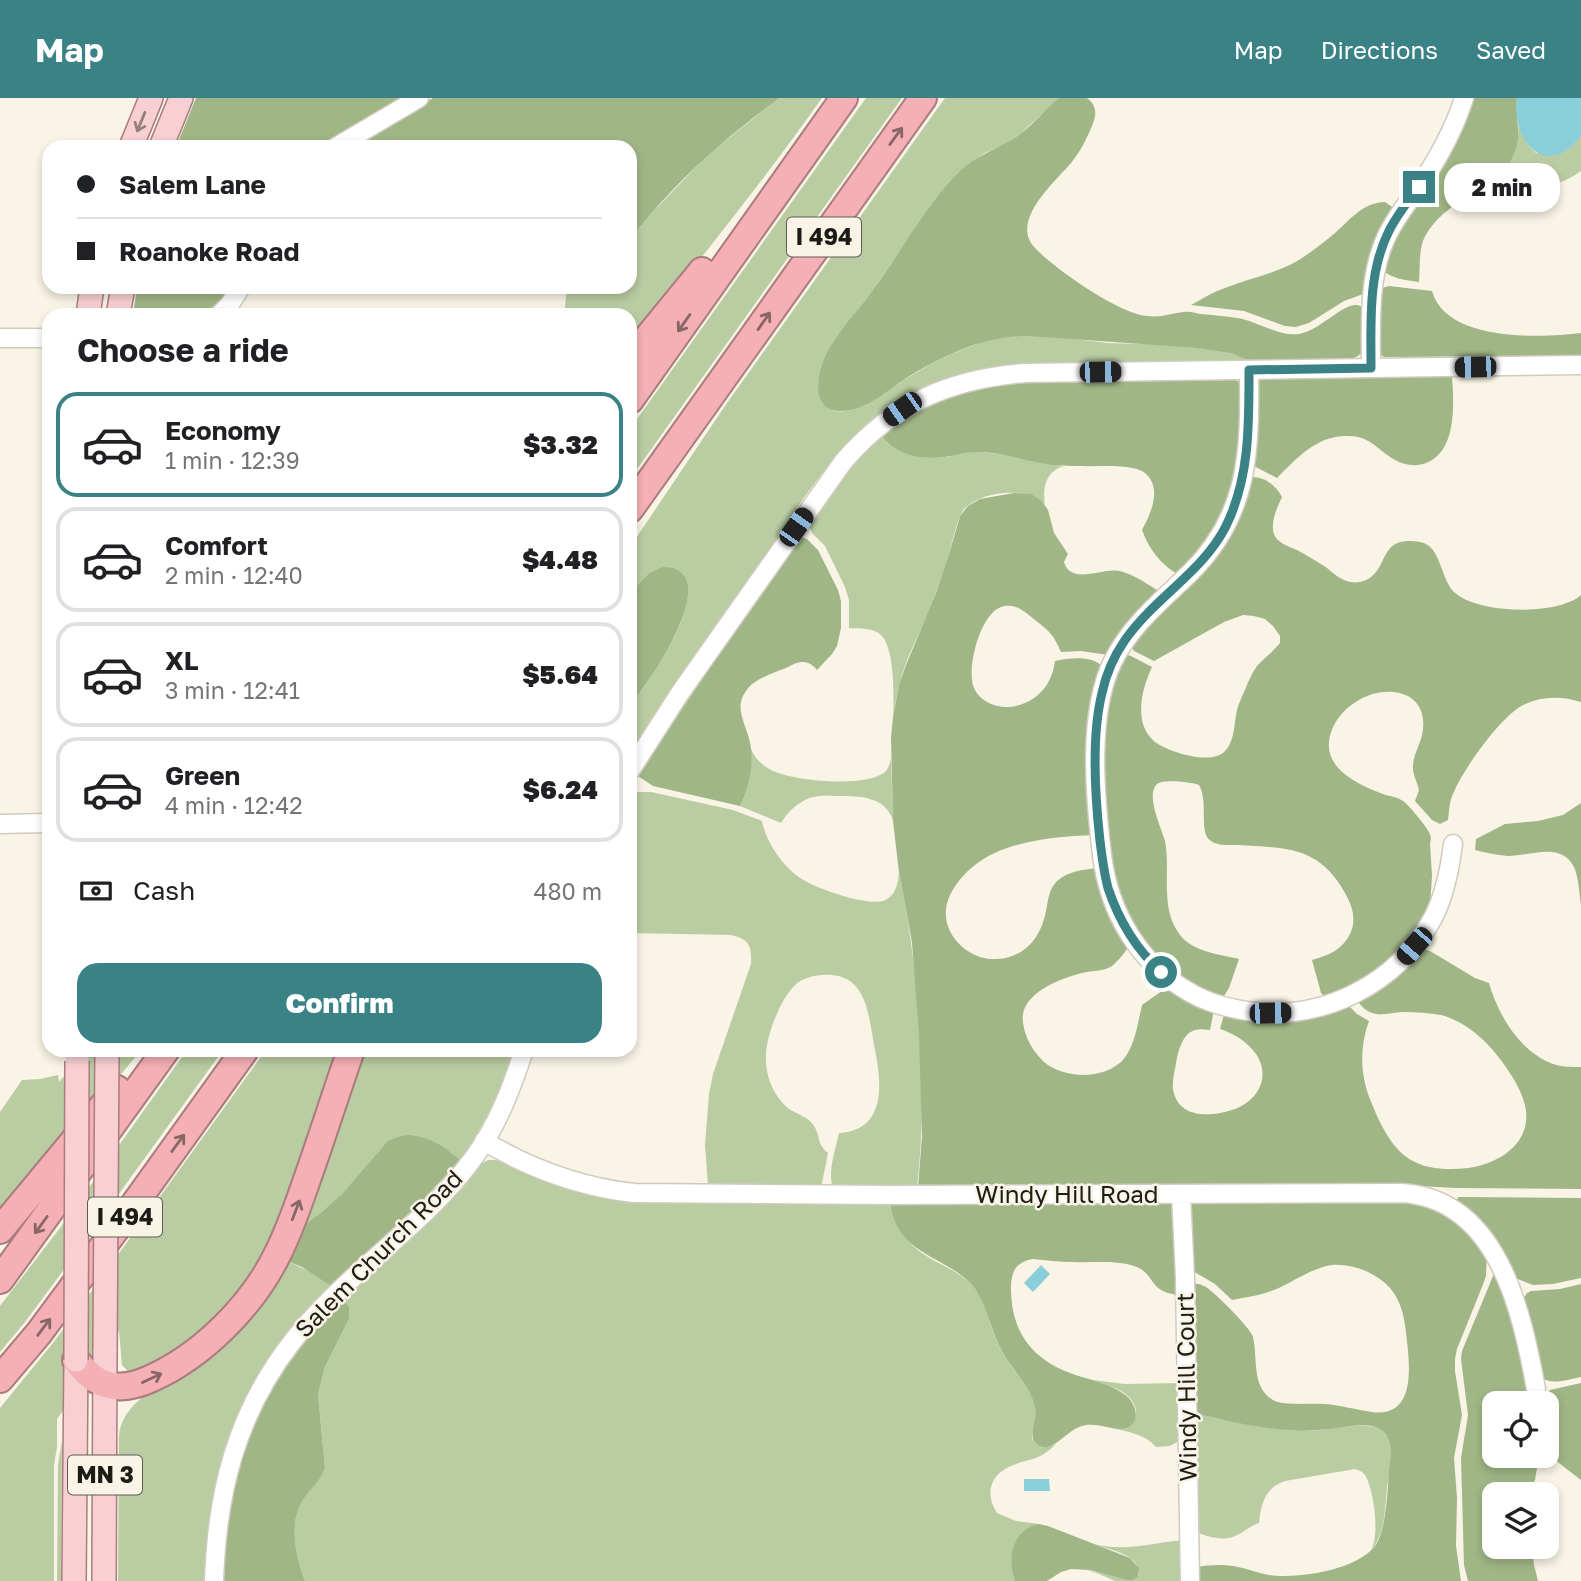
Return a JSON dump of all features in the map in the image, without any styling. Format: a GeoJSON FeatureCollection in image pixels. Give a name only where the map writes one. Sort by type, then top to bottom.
{"type":"FeatureCollection","features":[{"type":"Feature","properties":{"kind":"highway","name":"I 494"},"geometry":{"type":"LineString","coordinates":[[637,390],[844,98]]}},
{"type":"Feature","properties":{"kind":"highway","name":"I 494"},"geometry":{"type":"LineString","coordinates":[[637,499],[923,98]]}},
{"type":"Feature","properties":{"kind":"highway"},"geometry":{"type":"LineString","coordinates":[[637,350],[809,148]]}},
{"type":"Feature","properties":{"kind":"highway"},"geometry":{"type":"LineString","coordinates":[[637,514],[724,376]]}},
{"type":"Feature","properties":{"kind":"highway"},"geometry":{"type":"LineString","coordinates":[[0,1230],[144,1057]]}},
{"type":"Feature","properties":{"kind":"highway","name":"I 494"},"geometry":{"type":"LineString","coordinates":[[0,1280],[161,1057]]}},
{"type":"Feature","properties":{"kind":"highway","name":"I 494"},"geometry":{"type":"LineString","coordinates":[[0,1379],[40,1333],[240,1057]]}},
{"type":"Feature","properties":{"kind":"highway"},"geometry":{"type":"LineString","coordinates":[[86,1378],[120,1387],[141,1383],[201,1347],[220,1330],[257,1287],[277,1256],[298,1206],[349,1057]]}},
{"type":"Feature","properties":{"kind":"main road"},"geometry":{"type":"LineString","coordinates":[[134,140],[151,98]]}},
{"type":"Feature","properties":{"kind":"main road"},"geometry":{"type":"LineString","coordinates":[[164,140],[181,98]]}},
{"type":"Feature","properties":{"kind":"main road","name":"MN 3"},"geometry":{"type":"LineString","coordinates":[[77,1057],[86,1378],[104,1581]]}},
{"type":"Feature","properties":{"kind":"main road","name":"MN 3"},"geometry":{"type":"LineString","coordinates":[[74,1581],[86,1378],[105,1350],[107,1057]]}},
{"type":"Feature","properties":{"kind":"street"},"geometry":{"type":"LineString","coordinates":[[348,140],[419,98]]}},
{"type":"Feature","properties":{"kind":"street"},"geometry":{"type":"LineString","coordinates":[[1371,368],[1373,289],[1380,251],[1395,220],[1446,143],[1464,98]]}},
{"type":"Feature","properties":{"kind":"street"},"geometry":{"type":"LineString","coordinates":[[226,308],[236,294]]}},
{"type":"Feature","properties":{"kind":"street"},"geometry":{"type":"LineString","coordinates":[[0,338],[42,338]]}},
{"type":"Feature","properties":{"kind":"street"},"geometry":{"type":"LineString","coordinates":[[637,760],[680,693],[835,472],[869,434],[902,409],[943,389],[1005,375],[1581,365]]}},
{"type":"Feature","properties":{"kind":"street"},"geometry":{"type":"LineString","coordinates":[[1249,370],[1248,439],[1244,471],[1237,499],[1226,525],[1206,555],[1132,630],[1112,663],[1102,690],[1097,731],[1096,792],[1103,867],[1114,902],[1128,932],[1146,957],[1191,993],[1221,1005],[1250,1011],[1285,1013],[1309,1010],[1339,1002],[1359,992],[1405,957],[1423,934],[1437,908],[1453,844]]}},
{"type":"Feature","properties":{"kind":"street"},"geometry":{"type":"LineString","coordinates":[[0,824],[42,823]]}},
{"type":"Feature","properties":{"kind":"street","name":"Salem Church Road"},"geometry":{"type":"LineString","coordinates":[[214,1581],[217,1529],[225,1480],[244,1424],[271,1373],[291,1342],[317,1313],[441,1196],[467,1166],[507,1099],[522,1057]]}},
{"type":"Feature","properties":{"kind":"street","name":"Windy Hill Road"},"geometry":{"type":"LineString","coordinates":[[484,1141],[527,1165],[556,1176],[593,1187],[634,1193],[1401,1193],[1426,1196],[1446,1203],[1461,1214],[1487,1243],[1502,1270],[1523,1331],[1536,1389]]}},
{"type":"Feature","properties":{"kind":"street","name":"Windy Hill Court"},"geometry":{"type":"LineString","coordinates":[[1181,1194],[1190,1581]]}},
{"type":"Feature","properties":{"kind":"green space"},"geometry":{"type":"Polygon","coordinates":[[[196,98],[406,98],[334,140],[179,140],[196,98]]]}},
{"type":"Feature","properties":{"kind":"green space"},"geometry":{"type":"Polygon","coordinates":[[[433,98],[779,98],[695,168],[637,231],[637,140],[361,140],[433,98]]]}},
{"type":"Feature","properties":{"kind":"green space"},"geometry":{"type":"Polygon","coordinates":[[[779,98],[822,98],[752,192],[637,337],[637,308],[565,308],[566,294],[637,294],[637,231],[720,145],[779,98]]]}},
{"type":"Feature","properties":{"kind":"green space"},"geometry":{"type":"Polygon","coordinates":[[[866,98],[902,98],[637,469],[637,419],[866,98]]]}},
{"type":"Feature","properties":{"kind":"green space"},"geometry":{"type":"Polygon","coordinates":[[[945,98],[1059,98],[1021,133],[983,154],[958,173],[931,205],[874,289],[835,339],[825,358],[818,389],[834,411],[856,409],[942,358],[997,338],[1037,336],[1108,343],[1200,347],[1219,350],[1250,361],[1016,365],[951,377],[905,396],[881,412],[860,431],[822,474],[637,742],[637,694],[677,632],[687,600],[687,586],[682,574],[649,573],[637,586],[637,537],[727,403],[945,98]]]}},
{"type":"Feature","properties":{"kind":"green space"},"geometry":{"type":"Polygon","coordinates":[[[1059,98],[1087,98],[1093,104],[1095,114],[1083,146],[1037,202],[1031,214],[1027,226],[1028,237],[1044,257],[1105,299],[1147,316],[1190,312],[1237,318],[1283,333],[1299,334],[1315,328],[1349,306],[1360,306],[1365,309],[1364,349],[1361,353],[1349,359],[1250,361],[1231,353],[1198,348],[1012,337],[982,342],[941,359],[859,408],[838,411],[825,405],[818,386],[826,354],[934,201],[964,167],[1020,134],[1059,98]]]}},
{"type":"Feature","properties":{"kind":"green space"},"geometry":{"type":"Polygon","coordinates":[[[1470,98],[1517,98],[1517,145],[1506,169],[1492,184],[1452,207],[1432,226],[1422,244],[1419,282],[1399,279],[1382,270],[1388,248],[1470,98]]]}},
{"type":"Feature","properties":{"kind":"green space"},"geometry":{"type":"Polygon","coordinates":[[[1518,125],[1528,145],[1536,153],[1575,143],[1581,136],[1581,171],[1554,184],[1474,196],[1500,175],[1512,157],[1518,125]]]}},
{"type":"Feature","properties":{"kind":"green space"},"geometry":{"type":"Polygon","coordinates":[[[1385,202],[1395,209],[1366,293],[1344,301],[1309,323],[1296,327],[1285,326],[1244,311],[1191,305],[1221,290],[1296,262],[1363,209],[1385,202]]]}},
{"type":"Feature","properties":{"kind":"green space"},"geometry":{"type":"Polygon","coordinates":[[[1389,286],[1432,291],[1441,308],[1455,320],[1474,328],[1520,335],[1581,333],[1581,356],[1384,357],[1377,349],[1379,289],[1389,286]]]}},
{"type":"Feature","properties":{"kind":"green space"},"geometry":{"type":"Polygon","coordinates":[[[136,294],[228,294],[216,308],[134,308],[136,294]]]}},
{"type":"Feature","properties":{"kind":"green space"},"geometry":{"type":"Polygon","coordinates":[[[1452,376],[1453,413],[1448,438],[1436,457],[1426,463],[1402,463],[1363,438],[1348,436],[1327,439],[1308,449],[1277,478],[1252,465],[1255,386],[1258,381],[1452,376]]]}},
{"type":"Feature","properties":{"kind":"green space"},"geometry":{"type":"Polygon","coordinates":[[[1241,382],[1241,448],[1236,483],[1212,538],[1179,575],[1156,556],[1142,530],[1151,510],[1154,488],[1142,471],[1117,466],[1052,465],[985,452],[936,458],[919,457],[902,452],[882,436],[932,404],[985,388],[1025,383],[1241,382]]]}},
{"type":"Feature","properties":{"kind":"green space"},"geometry":{"type":"Polygon","coordinates":[[[882,436],[902,452],[919,457],[937,458],[978,452],[1065,466],[1054,471],[1047,480],[1045,504],[1028,495],[1005,493],[982,498],[965,508],[956,526],[933,599],[904,668],[893,717],[893,674],[886,642],[874,631],[849,628],[849,600],[845,587],[825,546],[812,533],[809,525],[850,468],[882,436]]]}},
{"type":"Feature","properties":{"kind":"green space"},"geometry":{"type":"Polygon","coordinates":[[[1250,477],[1269,482],[1282,497],[1273,523],[1276,538],[1346,581],[1358,582],[1370,578],[1389,549],[1406,541],[1427,544],[1436,555],[1454,592],[1480,605],[1518,610],[1537,609],[1570,602],[1581,595],[1581,702],[1559,698],[1544,699],[1530,702],[1513,712],[1481,747],[1463,775],[1451,799],[1448,820],[1440,824],[1432,820],[1415,801],[1419,790],[1413,765],[1423,729],[1423,716],[1412,698],[1392,692],[1370,695],[1348,708],[1335,723],[1329,742],[1333,761],[1355,781],[1401,800],[1413,811],[1430,834],[1432,875],[1430,907],[1400,953],[1362,983],[1327,999],[1321,993],[1312,960],[1329,954],[1343,944],[1352,929],[1353,918],[1345,893],[1324,866],[1300,852],[1286,849],[1214,843],[1205,831],[1203,799],[1199,785],[1171,781],[1157,784],[1153,804],[1165,841],[1168,901],[1174,924],[1185,941],[1192,945],[1207,952],[1239,959],[1229,988],[1222,999],[1176,976],[1146,947],[1119,900],[1106,834],[1102,745],[1106,705],[1124,654],[1152,667],[1144,688],[1141,709],[1143,724],[1149,736],[1161,746],[1180,753],[1210,757],[1219,755],[1228,747],[1238,707],[1250,678],[1257,666],[1280,643],[1280,636],[1265,619],[1243,615],[1224,622],[1154,661],[1134,651],[1130,644],[1196,575],[1250,477]]]}},
{"type":"Feature","properties":{"kind":"green space"},"geometry":{"type":"Polygon","coordinates":[[[1014,493],[1031,494],[1042,501],[1048,510],[1054,533],[1068,554],[1064,562],[1073,573],[1120,571],[1136,577],[1160,592],[1109,655],[1081,651],[1061,652],[1048,630],[1024,611],[1006,606],[993,612],[987,620],[973,656],[972,679],[977,693],[989,703],[1006,707],[1023,704],[1038,694],[1049,681],[1055,661],[1087,659],[1103,667],[1093,835],[1032,841],[988,857],[961,879],[950,896],[946,909],[949,929],[961,945],[987,959],[1007,957],[1024,950],[1036,937],[1044,920],[1051,891],[1057,881],[1071,873],[1097,868],[1129,945],[1110,967],[1059,981],[1039,991],[1026,1005],[1023,1023],[1031,1046],[1038,1056],[1052,1068],[1073,1074],[1095,1074],[1115,1067],[1130,1048],[1142,1005],[1169,986],[1211,1009],[1213,1015],[1210,1030],[1192,1031],[1182,1043],[1173,1082],[1176,1099],[1189,1111],[1217,1114],[1235,1109],[1252,1098],[1258,1091],[1263,1075],[1262,1066],[1252,1049],[1237,1037],[1220,1029],[1227,1013],[1348,1005],[1369,1021],[1362,1052],[1363,1073],[1368,1094],[1392,1143],[1404,1155],[1424,1166],[1453,1169],[1479,1166],[1509,1151],[1523,1134],[1526,1123],[1523,1098],[1503,1063],[1476,1034],[1451,1018],[1418,1012],[1374,1014],[1359,1003],[1359,999],[1423,949],[1489,983],[1505,1020],[1530,1051],[1553,1064],[1581,1067],[1581,1189],[1401,1185],[918,1188],[922,1136],[919,1034],[912,943],[893,821],[893,717],[899,685],[936,593],[960,516],[968,506],[980,499],[1014,493]]]}},
{"type":"Feature","properties":{"kind":"green space"},"geometry":{"type":"Polygon","coordinates":[[[801,537],[818,550],[838,590],[841,601],[841,628],[837,646],[817,670],[807,663],[796,663],[759,679],[746,691],[742,698],[741,712],[750,741],[751,763],[748,785],[740,806],[653,786],[638,776],[801,537]]]}},
{"type":"Feature","properties":{"kind":"green space"},"geometry":{"type":"Polygon","coordinates":[[[663,567],[681,572],[688,586],[686,606],[678,629],[666,653],[637,696],[637,586],[649,573],[663,567]]]}},
{"type":"Feature","properties":{"kind":"green space"},"geometry":{"type":"Polygon","coordinates":[[[751,749],[760,762],[773,771],[797,778],[830,781],[876,777],[885,772],[891,757],[893,821],[878,802],[854,796],[809,798],[794,807],[781,823],[740,806],[749,778],[751,749]]]}},
{"type":"Feature","properties":{"kind":"green space"},"geometry":{"type":"Polygon","coordinates":[[[637,792],[651,792],[733,810],[762,821],[774,851],[796,875],[813,885],[851,898],[875,902],[888,899],[897,886],[898,864],[911,943],[920,1025],[922,1107],[917,1188],[833,1187],[831,1168],[839,1133],[855,1130],[867,1123],[874,1113],[878,1101],[879,1073],[864,1000],[852,983],[843,977],[827,975],[808,978],[793,987],[781,1004],[772,1026],[766,1056],[768,1074],[777,1096],[789,1109],[811,1122],[828,1153],[822,1183],[819,1187],[708,1186],[705,1145],[709,1094],[713,1074],[751,964],[751,952],[746,941],[731,935],[637,933],[637,792]]]}},
{"type":"Feature","properties":{"kind":"green space"},"geometry":{"type":"Polygon","coordinates":[[[1581,803],[1581,905],[1574,867],[1561,854],[1545,852],[1508,856],[1475,850],[1476,839],[1505,824],[1563,815],[1581,803]]]}},
{"type":"Feature","properties":{"kind":"green space"},"geometry":{"type":"Polygon","coordinates":[[[81,1057],[135,1057],[0,1222],[0,1112],[22,1080],[58,1075],[59,1082],[81,1057]]]}},
{"type":"Feature","properties":{"kind":"green space"},"geometry":{"type":"Polygon","coordinates":[[[182,1057],[218,1057],[71,1260],[0,1352],[0,1306],[60,1228],[182,1057]]]}},
{"type":"Feature","properties":{"kind":"green space"},"geometry":{"type":"Polygon","coordinates":[[[261,1057],[342,1057],[269,1259],[193,1344],[138,1372],[128,1371],[122,1365],[119,1331],[57,1419],[54,1465],[54,1581],[0,1581],[0,1408],[99,1281],[261,1057]]]}},
{"type":"Feature","properties":{"kind":"green space"},"geometry":{"type":"Polygon","coordinates":[[[359,1057],[512,1057],[491,1107],[460,1160],[434,1142],[383,1147],[336,1200],[303,1226],[359,1057]]]}},
{"type":"Feature","properties":{"kind":"green space"},"geometry":{"type":"Polygon","coordinates":[[[409,1135],[436,1143],[460,1160],[423,1200],[331,1286],[302,1267],[285,1260],[303,1226],[342,1194],[388,1141],[409,1135]]]}},
{"type":"Feature","properties":{"kind":"green space"},"geometry":{"type":"Polygon","coordinates":[[[488,1160],[499,1160],[539,1178],[890,1203],[895,1218],[912,1245],[962,1276],[978,1293],[1007,1361],[1033,1398],[1036,1409],[1033,1440],[1044,1447],[1056,1444],[1041,1456],[1001,1472],[992,1483],[991,1497],[997,1513],[1016,1521],[1039,1524],[1023,1532],[1014,1546],[1011,1564],[1015,1581],[305,1581],[296,1551],[296,1519],[303,1500],[325,1468],[318,1394],[325,1367],[349,1319],[344,1299],[437,1213],[479,1165],[488,1160]]]}},
{"type":"Feature","properties":{"kind":"green space"},"geometry":{"type":"Polygon","coordinates":[[[1459,1197],[1581,1198],[1581,1278],[1533,1285],[1510,1276],[1456,1203],[1459,1197]]]}},
{"type":"Feature","properties":{"kind":"green space"},"geometry":{"type":"Polygon","coordinates":[[[1401,1200],[1442,1207],[1487,1251],[1486,1276],[1455,1359],[1462,1415],[1454,1458],[1456,1546],[1461,1581],[1196,1581],[1196,1567],[1201,1566],[1227,1565],[1281,1576],[1328,1571],[1357,1560],[1377,1543],[1383,1528],[1391,1452],[1386,1435],[1372,1426],[1280,1429],[1193,1413],[1191,1284],[1201,1284],[1211,1291],[1251,1332],[1258,1380],[1266,1394],[1277,1402],[1337,1405],[1386,1412],[1403,1400],[1409,1365],[1402,1309],[1393,1292],[1378,1278],[1355,1267],[1332,1265],[1317,1269],[1269,1292],[1232,1300],[1215,1284],[1191,1270],[1189,1207],[1195,1202],[1401,1200]]]}},
{"type":"Feature","properties":{"kind":"green space"},"geometry":{"type":"Polygon","coordinates":[[[1164,1201],[1175,1208],[1179,1295],[1157,1287],[1141,1269],[1119,1263],[1033,1259],[1022,1262],[1013,1272],[1011,1288],[1015,1317],[1019,1330],[1034,1351],[1056,1367],[1118,1390],[1128,1397],[1136,1411],[1134,1421],[1126,1428],[1086,1425],[1049,1447],[1039,1446],[1032,1433],[1035,1412],[1033,1400],[1000,1346],[981,1299],[972,1285],[959,1274],[917,1248],[905,1237],[895,1223],[890,1203],[1164,1201]]]}},
{"type":"Feature","properties":{"kind":"green space"},"geometry":{"type":"Polygon","coordinates":[[[285,1260],[315,1274],[331,1286],[275,1351],[253,1385],[236,1420],[223,1456],[214,1495],[205,1581],[118,1581],[119,1435],[126,1415],[285,1260]]]}},
{"type":"Feature","properties":{"kind":"green space"},"geometry":{"type":"Polygon","coordinates":[[[1498,1272],[1524,1356],[1531,1391],[1482,1391],[1482,1468],[1537,1468],[1534,1482],[1482,1482],[1482,1559],[1533,1559],[1538,1581],[1468,1581],[1464,1565],[1461,1458],[1468,1415],[1461,1359],[1493,1276],[1498,1272]]]}},
{"type":"Feature","properties":{"kind":"green space"},"geometry":{"type":"Polygon","coordinates":[[[1581,1284],[1581,1377],[1548,1381],[1538,1376],[1522,1301],[1531,1291],[1581,1284]]]}},
{"type":"Feature","properties":{"kind":"green space"},"geometry":{"type":"Polygon","coordinates":[[[344,1299],[349,1308],[349,1319],[325,1367],[318,1394],[325,1468],[303,1500],[296,1519],[296,1551],[305,1581],[224,1581],[229,1515],[243,1454],[254,1425],[284,1369],[313,1330],[344,1299]]]}},
{"type":"Feature","properties":{"kind":"green space"},"geometry":{"type":"Polygon","coordinates":[[[1093,1380],[1125,1384],[1180,1383],[1181,1440],[1170,1446],[1156,1447],[1141,1436],[1112,1428],[1131,1424],[1136,1409],[1129,1397],[1121,1391],[1093,1380]]]}},
{"type":"Feature","properties":{"kind":"green space"},"geometry":{"type":"Polygon","coordinates":[[[1581,1383],[1581,1480],[1559,1463],[1559,1391],[1550,1390],[1581,1383]]]}},
{"type":"Feature","properties":{"kind":"green space"},"geometry":{"type":"Polygon","coordinates":[[[1193,1413],[1273,1428],[1321,1430],[1370,1426],[1383,1432],[1389,1443],[1391,1458],[1384,1521],[1376,1544],[1371,1550],[1375,1534],[1375,1512],[1371,1491],[1365,1475],[1355,1469],[1278,1484],[1265,1497],[1259,1523],[1229,1538],[1206,1536],[1195,1531],[1193,1413]]]}},
{"type":"Feature","properties":{"kind":"green space"},"geometry":{"type":"Polygon","coordinates":[[[62,1441],[61,1581],[57,1581],[58,1465],[62,1441]]]}},
{"type":"Feature","properties":{"kind":"green space"},"geometry":{"type":"Polygon","coordinates":[[[1039,1524],[1130,1558],[1139,1568],[1138,1577],[1128,1580],[1090,1570],[1071,1569],[1047,1581],[1015,1581],[1011,1564],[1014,1546],[1023,1532],[1039,1524]]]}},
{"type":"Feature","properties":{"kind":"green space"},"geometry":{"type":"Polygon","coordinates":[[[1183,1540],[1184,1581],[1115,1581],[1083,1569],[1133,1580],[1138,1577],[1138,1569],[1130,1558],[1093,1544],[1127,1547],[1183,1540]]]}},
{"type":"Feature","properties":{"kind":"water"},"geometry":{"type":"Polygon","coordinates":[[[1517,98],[1581,98],[1581,136],[1568,149],[1556,155],[1544,155],[1534,150],[1520,129],[1517,98]]]}},
{"type":"Feature","properties":{"kind":"water"},"geometry":{"type":"Polygon","coordinates":[[[1041,1265],[1050,1274],[1033,1292],[1024,1283],[1041,1265]]]}},
{"type":"Feature","properties":{"kind":"water"},"geometry":{"type":"Polygon","coordinates":[[[1024,1479],[1049,1479],[1050,1491],[1024,1491],[1024,1479]]]}},
{"type":"Feature","properties":{"kind":"route"},"geometry":{"type":"LineString","coordinates":[[1161,972],[1132,939],[1108,888],[1103,867],[1096,792],[1098,710],[1102,690],[1115,657],[1132,630],[1206,555],[1226,525],[1237,499],[1244,471],[1248,439],[1249,370],[1371,368],[1373,289],[1380,251],[1400,212],[1419,187]]}}]}
